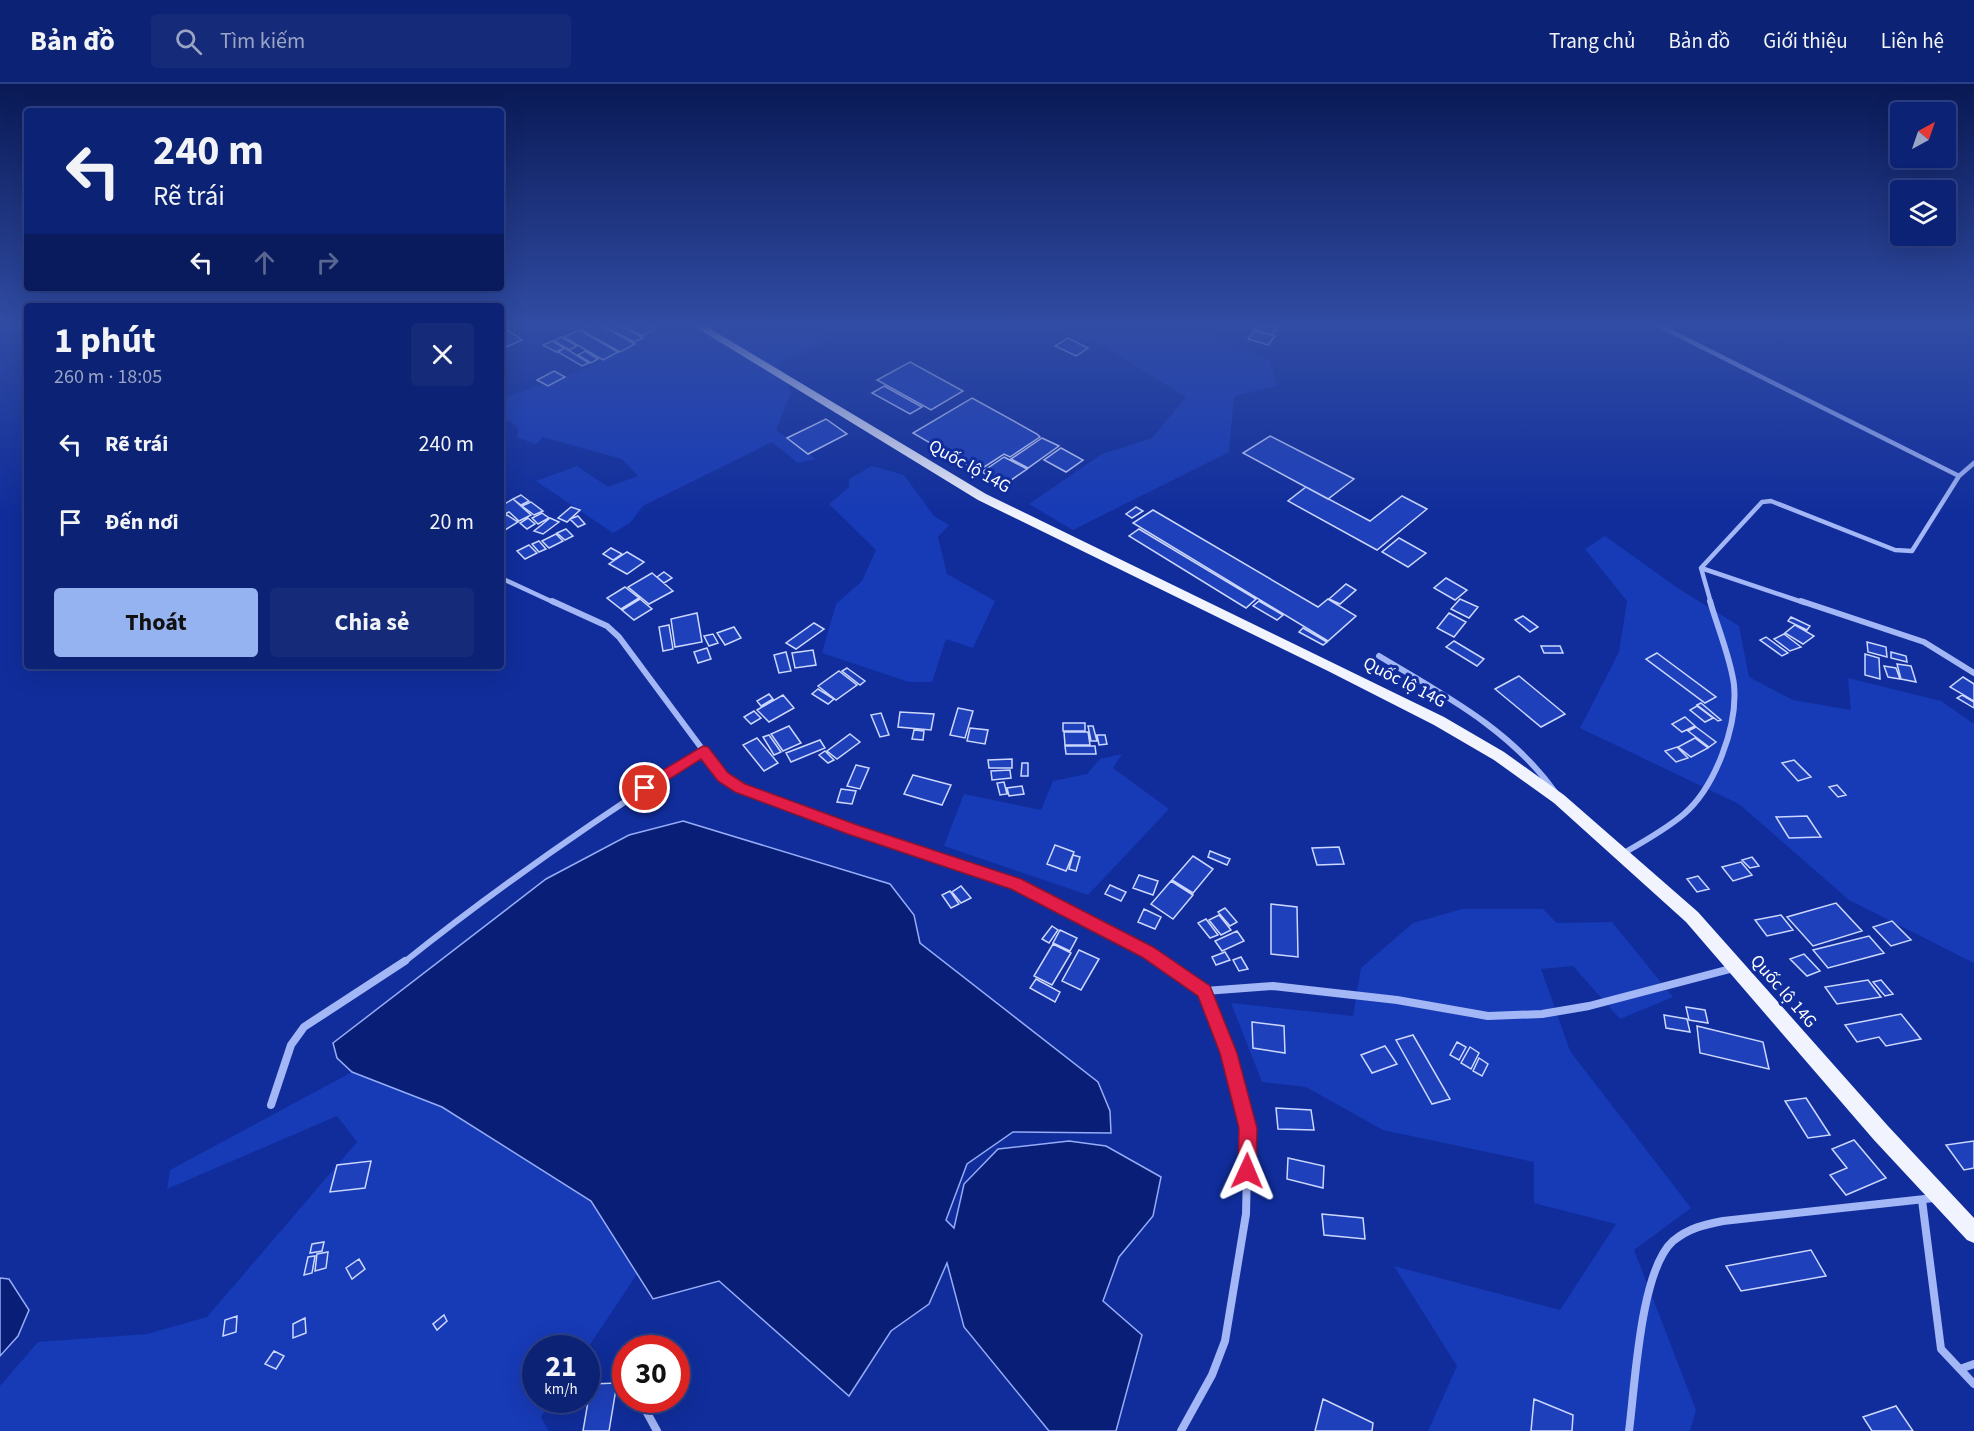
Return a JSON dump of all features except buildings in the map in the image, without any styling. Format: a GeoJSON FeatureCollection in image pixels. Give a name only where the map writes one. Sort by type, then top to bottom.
{"type":"FeatureCollection","features":[{"type":"Feature","properties":{"kind":"main road","name":"Quốc lộ 14G"},"geometry":{"type":"LineString","coordinates":[[801,388],[982,497],[1439,721],[1499,756],[1559,799],[1692,917],[1881,1133],[1974,1233]]}},
{"type":"Feature","properties":{"kind":"street"},"geometry":{"type":"LineString","coordinates":[[1783,388],[1959,476]]}},
{"type":"Feature","properties":{"kind":"street"},"geometry":{"type":"LineString","coordinates":[[1701,568],[1762,502],[1771,501],[1895,550],[1912,552],[1959,476],[1974,464]]}},
{"type":"Feature","properties":{"kind":"street"},"geometry":{"type":"LineString","coordinates":[[1701,568],[1924,642],[1974,673]]}},
{"type":"Feature","properties":{"kind":"street"},"geometry":{"type":"LineString","coordinates":[[1621,854],[1651,838],[1685,813],[1703,791],[1720,761],[1731,723],[1734,685],[1701,568]]}},
{"type":"Feature","properties":{"kind":"street"},"geometry":{"type":"LineString","coordinates":[[504,579],[607,626],[619,637],[723,777],[740,788],[853,830],[1015,884],[1147,952],[1205,991],[1229,1053],[1248,1128],[1246,1214],[1225,1341],[1212,1375],[1181,1431]]}},
{"type":"Feature","properties":{"kind":"street"},"geometry":{"type":"LineString","coordinates":[[1379,656],[1508,739],[1539,767],[1559,799]]}},
{"type":"Feature","properties":{"kind":"street"},"geometry":{"type":"LineString","coordinates":[[271,1105],[291,1045],[304,1027],[396,968],[487,896],[586,826],[703,751]]}},
{"type":"Feature","properties":{"kind":"street"},"geometry":{"type":"LineString","coordinates":[[1205,991],[1273,986],[1397,1000],[1488,1016],[1542,1014],[1589,1006],[1738,967]]}},
{"type":"Feature","properties":{"kind":"street"},"geometry":{"type":"LineString","coordinates":[[1629,1431],[1649,1284],[1671,1243],[1695,1226],[1723,1221],[1834,1211],[1941,1197]]}},
{"type":"Feature","properties":{"kind":"street"},"geometry":{"type":"LineString","coordinates":[[1922,1200],[1941,1349],[1974,1384]]}},
{"type":"Feature","properties":{"kind":"street"},"geometry":{"type":"LineString","coordinates":[[1960,1369],[1974,1364]]}},
{"type":"Feature","properties":{"kind":"street"},"geometry":{"type":"LineString","coordinates":[[647,1413],[657,1431]]}},
{"type":"Feature","properties":{"kind":"shaded area"},"geometry":{"type":"Polygon","coordinates":[[[533,388],[789,388],[791,392],[776,430],[816,459],[798,463],[772,442],[643,506],[630,523],[613,533],[536,481],[577,466],[608,487],[638,476],[622,459],[543,437],[536,444],[516,437],[519,430],[509,420],[504,421],[504,398],[533,388]]]}},
{"type":"Feature","properties":{"kind":"shaded area"},"geometry":{"type":"Polygon","coordinates":[[[1171,388],[1268,388],[1234,396],[1229,452],[1073,530],[1029,504],[1102,454],[1152,438],[1186,397],[1171,388]]]}},
{"type":"Feature","properties":{"kind":"shaded area"},"geometry":{"type":"Polygon","coordinates":[[[872,466],[904,475],[934,516],[949,525],[938,537],[947,574],[995,601],[973,648],[946,639],[932,682],[909,682],[822,653],[836,604],[862,581],[876,550],[829,504],[849,487],[849,479],[872,466]]]}},
{"type":"Feature","properties":{"kind":"shaded area"},"geometry":{"type":"Polygon","coordinates":[[[1605,536],[1679,589],[1739,626],[1749,677],[1793,700],[1851,710],[1848,678],[1941,701],[1974,724],[1974,963],[1849,900],[1739,804],[1580,728],[1619,652],[1627,601],[1585,549],[1605,536]]]}},
{"type":"Feature","properties":{"kind":"shaded area"},"geometry":{"type":"Polygon","coordinates":[[[1122,754],[1113,768],[1169,809],[1088,895],[944,846],[964,794],[1041,810],[1053,781],[1087,774],[1100,759],[1122,754]]]}},
{"type":"Feature","properties":{"kind":"shaded area"},"geometry":{"type":"Polygon","coordinates":[[[683,821],[890,884],[914,915],[920,943],[1098,1082],[1110,1111],[1111,1133],[1013,1132],[967,1164],[946,1220],[954,1228],[964,1184],[998,1149],[1069,1141],[1106,1146],[1161,1177],[1153,1216],[1119,1257],[1103,1301],[1142,1335],[1116,1431],[1049,1431],[964,1327],[947,1263],[929,1304],[891,1331],[849,1396],[719,1281],[653,1299],[591,1201],[442,1107],[352,1072],[337,1058],[333,1043],[546,879],[629,835],[683,821]]]}},
{"type":"Feature","properties":{"kind":"shaded area"},"geometry":{"type":"Polygon","coordinates":[[[1462,909],[1543,909],[1557,923],[1612,922],[1673,997],[1620,1019],[1573,966],[1541,969],[1570,1051],[1691,1208],[1634,1250],[1696,1410],[1690,1431],[1428,1431],[1457,1366],[1394,1266],[1560,1310],[1616,1224],[1534,1203],[1534,1162],[1383,1130],[1306,1087],[1262,1082],[1231,1003],[1353,1016],[1361,968],[1413,923],[1462,909]]]}},
{"type":"Feature","properties":{"kind":"shaded area"},"geometry":{"type":"Polygon","coordinates":[[[352,1072],[442,1107],[591,1201],[637,1274],[596,1335],[522,1335],[522,1413],[544,1413],[541,1417],[549,1431],[0,1431],[0,1386],[38,1342],[147,1334],[207,1317],[357,1142],[337,1116],[167,1189],[170,1170],[352,1072]]]}},
{"type":"Feature","properties":{"kind":"shaded area"},"geometry":{"type":"Polygon","coordinates":[[[0,1278],[9,1279],[29,1310],[18,1336],[0,1356],[0,1278]]]}},
{"type":"Feature","properties":{"kind":"route"},"geometry":{"type":"LineString","coordinates":[[645,788],[703,751],[723,777],[740,788],[853,830],[1015,884],[1147,952],[1205,991],[1229,1053],[1248,1128],[1247,1171]]}}]}
